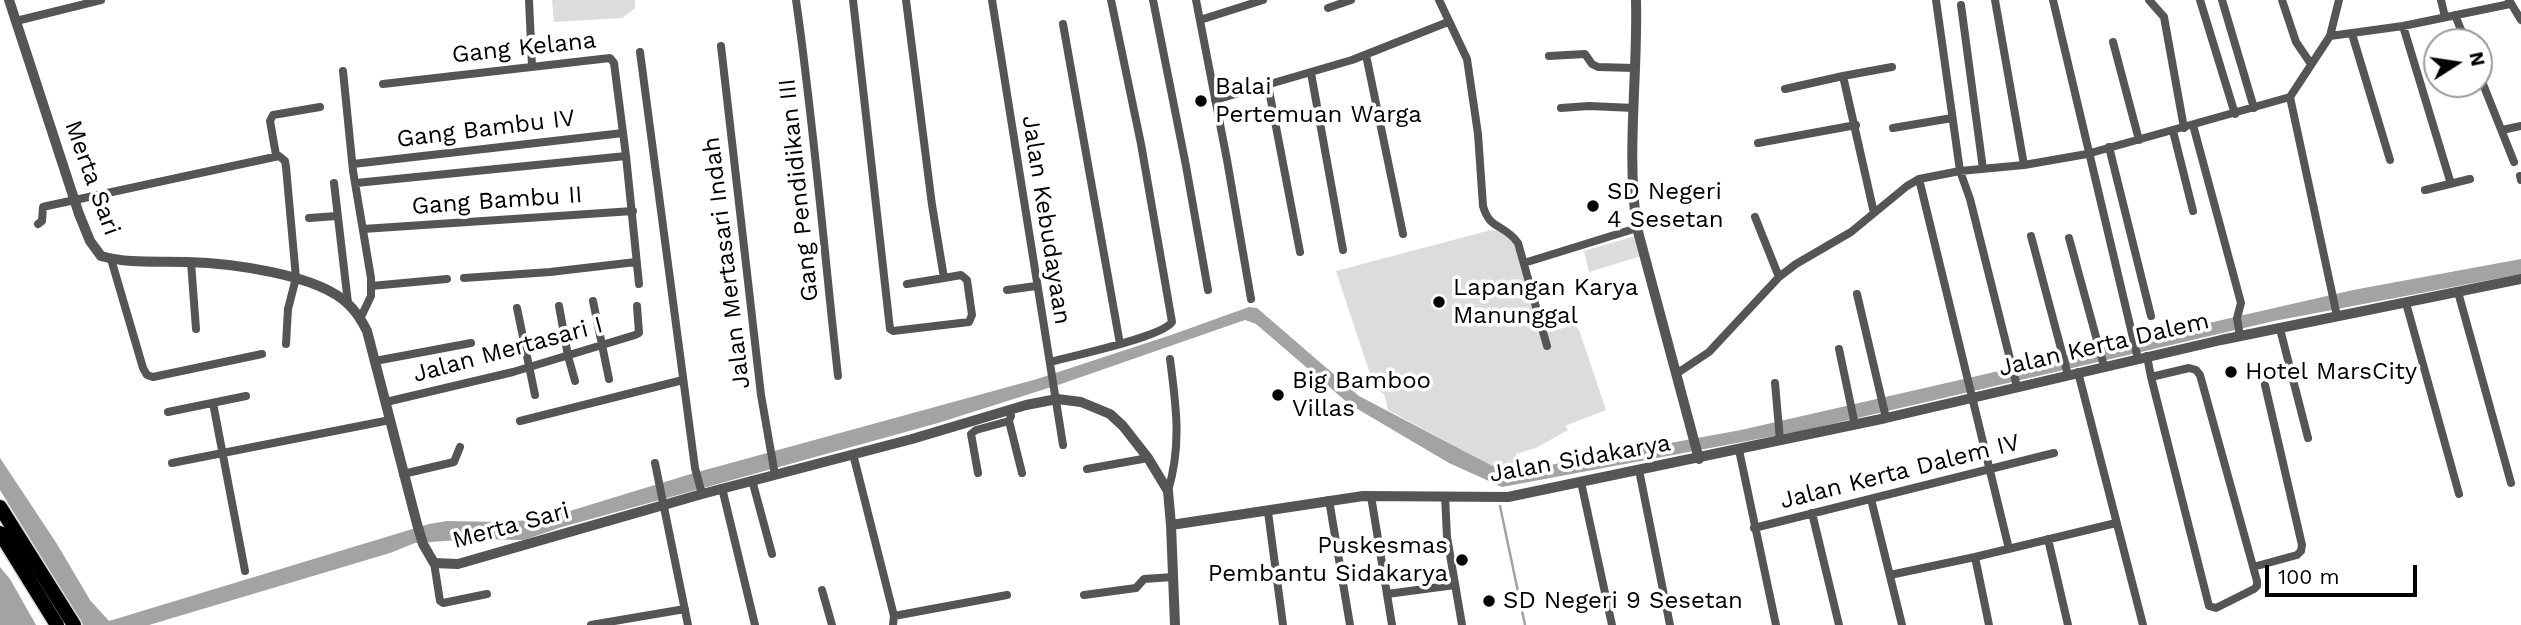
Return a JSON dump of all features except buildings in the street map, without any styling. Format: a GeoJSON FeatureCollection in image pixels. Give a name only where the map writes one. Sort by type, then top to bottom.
{"type":"FeatureCollection","features":[{"type":"Feature","properties":{"kind":"highway"},"geometry":{"type":"LineString","coordinates":[[0,507],[57,625]]}},
{"type":"Feature","properties":{"kind":"highway"},"geometry":{"type":"LineString","coordinates":[[0,533],[74,625]]}},
{"type":"Feature","properties":{"kind":"street","name":"Merta Sari"},"geometry":{"type":"LineString","coordinates":[[9,0],[74,199],[92,246],[101,256],[111,259],[237,265],[296,278],[334,294],[348,303],[360,318],[367,331],[416,524],[434,563],[458,564],[775,472],[1010,415],[1056,394],[1110,414],[1147,457],[1168,491],[1175,625]]}},
{"type":"Feature","properties":{"kind":"street"},"geometry":{"type":"LineString","coordinates":[[16,21],[101,0]]}},
{"type":"Feature","properties":{"kind":"street"},"geometry":{"type":"LineString","coordinates":[[528,0],[532,66]]}},
{"type":"Feature","properties":{"kind":"street","name":"Gang Pendidikan III"},"geometry":{"type":"LineString","coordinates":[[796,0],[815,138],[817,189],[838,376]]}},
{"type":"Feature","properties":{"kind":"street"},"geometry":{"type":"LineString","coordinates":[[853,0],[890,329],[894,331],[969,322],[972,315],[967,280],[961,275],[908,284]]}},
{"type":"Feature","properties":{"kind":"street"},"geometry":{"type":"LineString","coordinates":[[906,0],[944,278]]}},
{"type":"Feature","properties":{"kind":"street","name":"Jalan Kebudayaan"},"geometry":{"type":"LineString","coordinates":[[992,0],[1063,445]]}},
{"type":"Feature","properties":{"kind":"street"},"geometry":{"type":"LineString","coordinates":[[1051,365],[1166,328],[1171,324],[1173,316],[1111,0]]}},
{"type":"Feature","properties":{"kind":"street"},"geometry":{"type":"LineString","coordinates":[[1153,0],[1208,290]]}},
{"type":"Feature","properties":{"kind":"street"},"geometry":{"type":"LineString","coordinates":[[1196,0],[1251,299]]}},
{"type":"Feature","properties":{"kind":"street"},"geometry":{"type":"LineString","coordinates":[[1200,20],[1263,0]]}},
{"type":"Feature","properties":{"kind":"street"},"geometry":{"type":"LineString","coordinates":[[1328,8],[1351,0]]}},
{"type":"Feature","properties":{"kind":"street"},"geometry":{"type":"LineString","coordinates":[[1439,0],[1461,43],[1468,66],[1486,215],[1494,225],[1512,234],[1518,243],[1547,346]]}},
{"type":"Feature","properties":{"kind":"street","name":"Jalan Sidakarya"},"geometry":{"type":"LineString","coordinates":[[1171,525],[1371,496],[1508,497],[1698,456],[1637,228],[1632,171],[1636,0]]}},
{"type":"Feature","properties":{"kind":"street"},"geometry":{"type":"LineString","coordinates":[[1936,0],[1959,172],[1970,199],[2016,385]]}},
{"type":"Feature","properties":{"kind":"street"},"geometry":{"type":"LineString","coordinates":[[1995,0],[2024,165]]}},
{"type":"Feature","properties":{"kind":"street"},"geometry":{"type":"LineString","coordinates":[[2053,0],[2087,154],[2133,336],[2151,377],[2210,608],[2216,608],[2257,586],[2199,372],[2189,368],[2151,377]]}},
{"type":"Feature","properties":{"kind":"street"},"geometry":{"type":"LineString","coordinates":[[2149,0],[2164,17],[2188,126],[2241,303],[2237,318],[2240,334]]}},
{"type":"Feature","properties":{"kind":"street"},"geometry":{"type":"LineString","coordinates":[[2200,0],[2235,114]]}},
{"type":"Feature","properties":{"kind":"street"},"geometry":{"type":"LineString","coordinates":[[2222,0],[2255,108]]}},
{"type":"Feature","properties":{"kind":"street"},"geometry":{"type":"LineString","coordinates":[[2282,0],[2296,41],[2311,64]]}},
{"type":"Feature","properties":{"kind":"street"},"geometry":{"type":"LineString","coordinates":[[1676,374],[1709,352],[1779,277],[1796,264],[1835,244],[1919,179],[2087,154],[2235,114],[2290,96],[2330,36],[2339,0]]}},
{"type":"Feature","properties":{"kind":"street"},"geometry":{"type":"LineString","coordinates":[[2441,0],[2445,18]]}},
{"type":"Feature","properties":{"kind":"street"},"geometry":{"type":"LineString","coordinates":[[2330,36],[2403,26],[2510,2],[2521,20]]}},
{"type":"Feature","properties":{"kind":"street"},"geometry":{"type":"LineString","coordinates":[[1961,5],[1983,169]]}},
{"type":"Feature","properties":{"kind":"street"},"geometry":{"type":"LineString","coordinates":[[2455,15],[2460,28]]}},
{"type":"Feature","properties":{"kind":"street"},"geometry":{"type":"LineString","coordinates":[[1215,100],[1366,55],[1448,22]]}},
{"type":"Feature","properties":{"kind":"street"},"geometry":{"type":"LineString","coordinates":[[1063,24],[1120,344]]}},
{"type":"Feature","properties":{"kind":"street"},"geometry":{"type":"LineString","coordinates":[[2403,26],[2451,184]]}},
{"type":"Feature","properties":{"kind":"street"},"geometry":{"type":"LineString","coordinates":[[2352,34],[2390,160]]}},
{"type":"Feature","properties":{"kind":"street"},"geometry":{"type":"LineString","coordinates":[[2113,41],[2139,140]]}},
{"type":"Feature","properties":{"kind":"street","name":"Jalan Mertasari Indah"},"geometry":{"type":"LineString","coordinates":[[721,46],[761,395],[775,472]]}},
{"type":"Feature","properties":{"kind":"street"},"geometry":{"type":"LineString","coordinates":[[640,52],[695,468],[701,492]]}},
{"type":"Feature","properties":{"kind":"street"},"geometry":{"type":"LineString","coordinates":[[1549,56],[1585,54],[1592,64],[1598,67],[1634,68]]}},
{"type":"Feature","properties":{"kind":"street"},"geometry":{"type":"LineString","coordinates":[[1366,55],[1403,234]]}},
{"type":"Feature","properties":{"kind":"street","name":"Gang Kelana"},"geometry":{"type":"LineString","coordinates":[[383,85],[610,58],[614,63],[623,132],[639,284]]}},
{"type":"Feature","properties":{"kind":"street"},"geometry":{"type":"LineString","coordinates":[[1785,89],[1892,67]]}},
{"type":"Feature","properties":{"kind":"street"},"geometry":{"type":"LineString","coordinates":[[343,71],[352,164],[371,286],[371,296],[360,318]]}},
{"type":"Feature","properties":{"kind":"street"},"geometry":{"type":"LineString","coordinates":[[1311,73],[1343,250]]}},
{"type":"Feature","properties":{"kind":"street"},"geometry":{"type":"LineString","coordinates":[[1843,76],[1874,213]]}},
{"type":"Feature","properties":{"kind":"street"},"geometry":{"type":"LineString","coordinates":[[1268,85],[1300,252]]}},
{"type":"Feature","properties":{"kind":"street"},"geometry":{"type":"LineString","coordinates":[[2290,96],[2336,313]]}},
{"type":"Feature","properties":{"kind":"street"},"geometry":{"type":"LineString","coordinates":[[2489,98],[2514,162]]}},
{"type":"Feature","properties":{"kind":"street"},"geometry":{"type":"LineString","coordinates":[[276,155],[270,121],[273,115],[320,107]]}},
{"type":"Feature","properties":{"kind":"street"},"geometry":{"type":"LineString","coordinates":[[1560,108],[1634,108]]}},
{"type":"Feature","properties":{"kind":"street"},"geometry":{"type":"LineString","coordinates":[[1893,128],[1952,118]]}},
{"type":"Feature","properties":{"kind":"street"},"geometry":{"type":"LineString","coordinates":[[1759,143],[1856,125]]}},
{"type":"Feature","properties":{"kind":"street"},"geometry":{"type":"LineString","coordinates":[[2502,130],[2521,126]]}},
{"type":"Feature","properties":{"kind":"street"},"geometry":{"type":"LineString","coordinates":[[2173,131],[2193,211]]}},
{"type":"Feature","properties":{"kind":"street","name":"Gang Bambu IV"},"geometry":{"type":"LineString","coordinates":[[352,164],[623,132]]}},
{"type":"Feature","properties":{"kind":"street"},"geometry":{"type":"LineString","coordinates":[[2109,148],[2151,316]]}},
{"type":"Feature","properties":{"kind":"street"},"geometry":{"type":"LineString","coordinates":[[38,224],[42,221],[43,207],[276,155],[282,158],[286,167],[296,278],[288,309],[286,344]]}},
{"type":"Feature","properties":{"kind":"street"},"geometry":{"type":"LineString","coordinates":[[356,183],[626,156]]}},
{"type":"Feature","properties":{"kind":"street"},"geometry":{"type":"LineString","coordinates":[[1919,179],[2009,548]]}},
{"type":"Feature","properties":{"kind":"street"},"geometry":{"type":"LineString","coordinates":[[2425,190],[2470,179]]}},
{"type":"Feature","properties":{"kind":"street"},"geometry":{"type":"LineString","coordinates":[[334,183],[348,303]]}},
{"type":"Feature","properties":{"kind":"street","name":"Gang Bambu II"},"geometry":{"type":"LineString","coordinates":[[363,229],[633,211]]}},
{"type":"Feature","properties":{"kind":"street"},"geometry":{"type":"LineString","coordinates":[[309,218],[337,216]]}},
{"type":"Feature","properties":{"kind":"street"},"geometry":{"type":"LineString","coordinates":[[1755,217],[1779,277]]}},
{"type":"Feature","properties":{"kind":"street"},"geometry":{"type":"LineString","coordinates":[[1524,263],[1637,228]]}},
{"type":"Feature","properties":{"kind":"street"},"geometry":{"type":"LineString","coordinates":[[2031,236],[2060,350],[2071,373],[2143,625]]}},
{"type":"Feature","properties":{"kind":"street"},"geometry":{"type":"LineString","coordinates":[[2069,238],[2104,364]]}},
{"type":"Feature","properties":{"kind":"street"},"geometry":{"type":"LineString","coordinates":[[111,259],[135,344],[147,375],[153,377],[262,354]]}},
{"type":"Feature","properties":{"kind":"street"},"geometry":{"type":"LineString","coordinates":[[191,262],[196,329]]}},
{"type":"Feature","properties":{"kind":"street"},"geometry":{"type":"LineString","coordinates":[[464,278],[636,262]]}},
{"type":"Feature","properties":{"kind":"street"},"geometry":{"type":"LineString","coordinates":[[371,286],[447,279]]}},
{"type":"Feature","properties":{"kind":"street","name":"Jalan Kerta Dalem"},"geometry":{"type":"LineString","coordinates":[[1698,456],[1739,450],[1780,438],[2240,334],[2280,329],[2336,313],[2406,303],[2521,279]]}},
{"type":"Feature","properties":{"kind":"street"},"geometry":{"type":"LineString","coordinates":[[1007,290],[1036,286]]}},
{"type":"Feature","properties":{"kind":"street"},"geometry":{"type":"LineString","coordinates":[[2458,292],[2511,483]]}},
{"type":"Feature","properties":{"kind":"street"},"geometry":{"type":"LineString","coordinates":[[1857,294],[1885,415]]}},
{"type":"Feature","properties":{"kind":"street"},"geometry":{"type":"LineString","coordinates":[[593,301],[609,379]]}},
{"type":"Feature","properties":{"kind":"street"},"geometry":{"type":"LineString","coordinates":[[2406,303],[2459,494]]}},
{"type":"Feature","properties":{"kind":"street"},"geometry":{"type":"LineString","coordinates":[[559,306],[575,381]]}},
{"type":"Feature","properties":{"kind":"street","name":"Jalan Mertasari I"},"geometry":{"type":"LineString","coordinates":[[386,402],[531,367],[639,333],[638,306]]}},
{"type":"Feature","properties":{"kind":"street"},"geometry":{"type":"LineString","coordinates":[[517,308],[536,396]]}},
{"type":"Feature","properties":{"kind":"street"},"geometry":{"type":"LineString","coordinates":[[2280,329],[2308,438]]}},
{"type":"Feature","properties":{"kind":"street"},"geometry":{"type":"LineString","coordinates":[[375,362],[471,343]]}},
{"type":"Feature","properties":{"kind":"street"},"geometry":{"type":"LineString","coordinates":[[1839,349],[1855,423]]}},
{"type":"Feature","properties":{"kind":"street"},"geometry":{"type":"LineString","coordinates":[[1168,491],[1176,465],[1177,425],[1170,359]]}},
{"type":"Feature","properties":{"kind":"street"},"geometry":{"type":"LineString","coordinates":[[520,421],[683,380]]}},
{"type":"Feature","properties":{"kind":"street"},"geometry":{"type":"LineString","coordinates":[[1775,383],[1780,438]]}},
{"type":"Feature","properties":{"kind":"street"},"geometry":{"type":"LineString","coordinates":[[2253,567],[2297,555],[2302,545],[2265,385]]}},
{"type":"Feature","properties":{"kind":"street"},"geometry":{"type":"LineString","coordinates":[[168,412],[246,396]]}},
{"type":"Feature","properties":{"kind":"street"},"geometry":{"type":"LineString","coordinates":[[213,404],[245,570]]}},
{"type":"Feature","properties":{"kind":"street"},"geometry":{"type":"LineString","coordinates":[[978,473],[971,434],[1010,415],[1022,473]]}},
{"type":"Feature","properties":{"kind":"street"},"geometry":{"type":"LineString","coordinates":[[172,463],[390,420]]}},
{"type":"Feature","properties":{"kind":"street"},"geometry":{"type":"LineString","coordinates":[[402,474],[454,462],[460,447]]}},
{"type":"Feature","properties":{"kind":"street"},"geometry":{"type":"LineString","coordinates":[[1739,450],[1776,625]]}},
{"type":"Feature","properties":{"kind":"street","name":"Jalan Kerta Dalem IV"},"geometry":{"type":"LineString","coordinates":[[1754,528],[1989,467],[2054,453]]}},
{"type":"Feature","properties":{"kind":"street"},"geometry":{"type":"LineString","coordinates":[[853,454],[893,620],[1007,595]]}},
{"type":"Feature","properties":{"kind":"street"},"geometry":{"type":"LineString","coordinates":[[1087,469],[1147,457]]}},
{"type":"Feature","properties":{"kind":"street"},"geometry":{"type":"LineString","coordinates":[[655,463],[688,625]]}},
{"type":"Feature","properties":{"kind":"street"},"geometry":{"type":"LineString","coordinates":[[1639,470],[1670,625]]}},
{"type":"Feature","properties":{"kind":"street"},"geometry":{"type":"LineString","coordinates":[[752,480],[772,554]]}},
{"type":"Feature","properties":{"kind":"street"},"geometry":{"type":"LineString","coordinates":[[1581,482],[1612,625]]}},
{"type":"Feature","properties":{"kind":"street"},"geometry":{"type":"LineString","coordinates":[[722,488],[755,625]]}},
{"type":"Feature","properties":{"kind":"street"},"geometry":{"type":"LineString","coordinates":[[1371,496],[1392,625]]}},
{"type":"Feature","properties":{"kind":"street"},"geometry":{"type":"LineString","coordinates":[[1444,496],[1447,537],[1462,625]]}},
{"type":"Feature","properties":{"kind":"street"},"geometry":{"type":"LineString","coordinates":[[1871,499],[1902,625]]}},
{"type":"Feature","properties":{"kind":"street"},"geometry":{"type":"LineString","coordinates":[[1329,500],[1350,625]]}},
{"type":"Feature","properties":{"kind":"street"},"geometry":{"type":"LineString","coordinates":[[1268,512],[1283,625]]}},
{"type":"Feature","properties":{"kind":"street"},"geometry":{"type":"LineString","coordinates":[[1812,513],[1839,625]]}},
{"type":"Feature","properties":{"kind":"street"},"geometry":{"type":"LineString","coordinates":[[1890,575],[2116,523]]}},
{"type":"Feature","properties":{"kind":"street"},"geometry":{"type":"LineString","coordinates":[[2048,539],[2068,625]]}},
{"type":"Feature","properties":{"kind":"street"},"geometry":{"type":"LineString","coordinates":[[1975,557],[1989,625]]}},
{"type":"Feature","properties":{"kind":"street"},"geometry":{"type":"LineString","coordinates":[[434,563],[438,593],[443,603],[487,594]]}},
{"type":"Feature","properties":{"kind":"street"},"geometry":{"type":"LineString","coordinates":[[1084,595],[1136,588],[1144,579],[1173,577]]}},
{"type":"Feature","properties":{"kind":"street"},"geometry":{"type":"LineString","coordinates":[[1387,594],[1455,585]]}},
{"type":"Feature","properties":{"kind":"street"},"geometry":{"type":"LineString","coordinates":[[822,590],[832,625]]}},
{"type":"Feature","properties":{"kind":"street"},"geometry":{"type":"LineString","coordinates":[[591,625],[685,608]]}},
{"type":"Feature","properties":{"kind":"shaded area"},"geometry":{"type":"Polygon","coordinates":[[[552,0],[635,0],[635,8],[622,18],[554,22],[552,0]]]}},
{"type":"Feature","properties":{"kind":"shaded area"},"geometry":{"type":"Polygon","coordinates":[[[1491,230],[1502,232],[1515,244],[1541,334],[1575,325],[1579,330],[1606,410],[1565,426],[1568,430],[1536,448],[1516,454],[1518,464],[1496,468],[1388,410],[1384,394],[1375,389],[1336,271],[1491,230]]]}},
{"type":"Feature","properties":{"kind":"shaded area"},"geometry":{"type":"Polygon","coordinates":[[[1635,236],[1641,256],[1589,272],[1584,251],[1635,236]]]}},
{"type":"Feature","properties":{"kind":"shaded area"},"geometry":{"type":"Polygon","coordinates":[[[2521,259],[2521,274],[2274,321],[1806,430],[1502,487],[1449,463],[1349,404],[1256,324],[1245,320],[1061,384],[938,423],[562,527],[524,540],[475,539],[415,543],[390,553],[149,625],[83,625],[0,490],[0,458],[57,544],[90,600],[109,621],[429,524],[447,521],[530,520],[573,510],[694,473],[1037,379],[1249,307],[1257,308],[1359,396],[1506,473],[1741,430],[2353,290],[2521,259]]]}},
{"type":"Feature","properties":{"kind":"shaded area"},"geometry":{"type":"Polygon","coordinates":[[[0,567],[10,579],[36,625],[0,625],[0,567]]]}},
{"type":"Feature","properties":{"kind":"waterway"},"geometry":{"type":"LineString","coordinates":[[1500,506],[1525,625]]}},
{"type":"Feature","properties":{"kind":"place","name":"Balai Pertemuan Warga"},"geometry":{"type":"Point","coordinates":[1201,101]}},
{"type":"Feature","properties":{"kind":"place","name":"SD Negeri 4 Sesetan"},"geometry":{"type":"Point","coordinates":[1593,206]}},
{"type":"Feature","properties":{"kind":"place","name":"Lapangan Karya Manunggal"},"geometry":{"type":"Point","coordinates":[1439,302]}},
{"type":"Feature","properties":{"kind":"place","name":"Hotel MarsCity"},"geometry":{"type":"Point","coordinates":[2231,372]}},
{"type":"Feature","properties":{"kind":"place","name":"Big Bamboo Villas"},"geometry":{"type":"Point","coordinates":[1278,395]}},
{"type":"Feature","properties":{"kind":"place","name":"Puskesmas Pembantu Sidakarya"},"geometry":{"type":"Point","coordinates":[1462,560]}},
{"type":"Feature","properties":{"kind":"place","name":"SD Negeri 9 Sesetan"},"geometry":{"type":"Point","coordinates":[1489,601]}}]}
